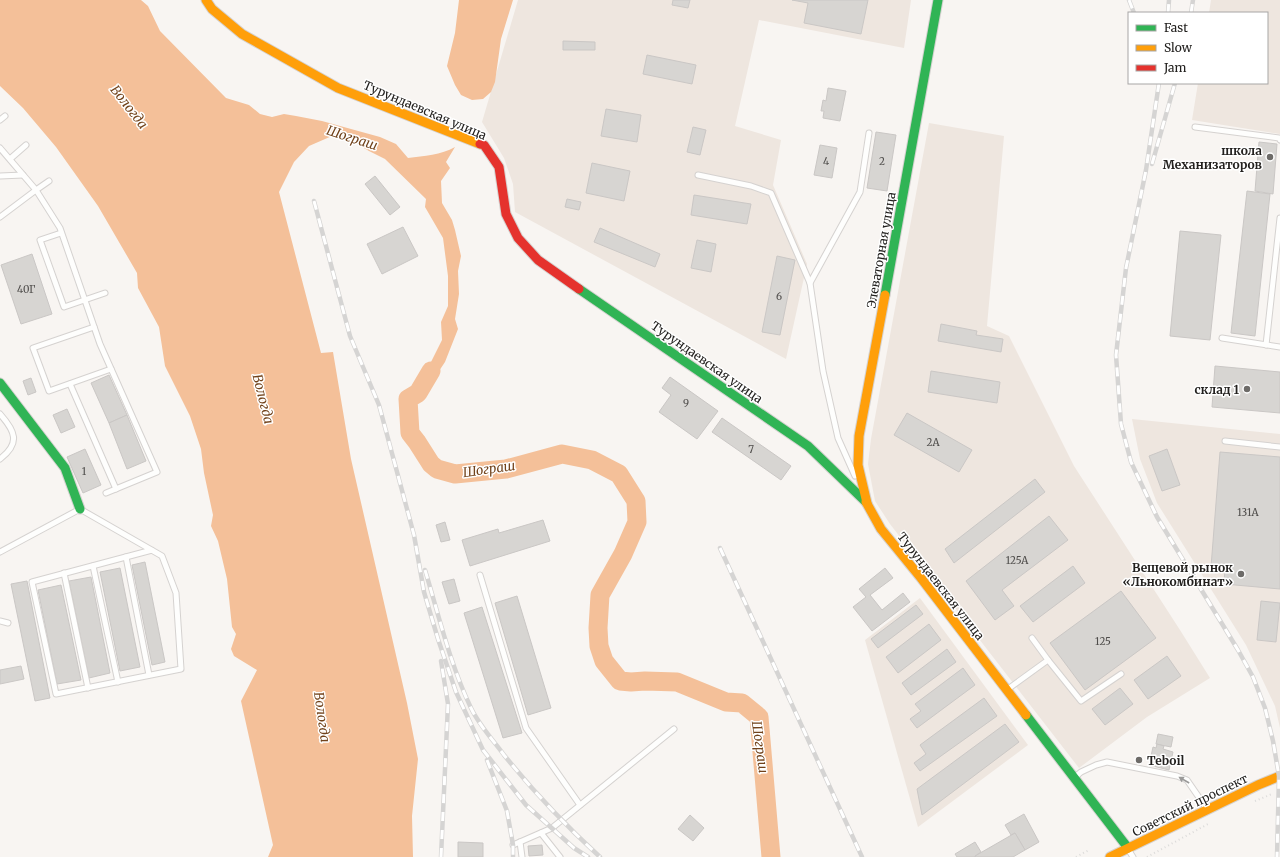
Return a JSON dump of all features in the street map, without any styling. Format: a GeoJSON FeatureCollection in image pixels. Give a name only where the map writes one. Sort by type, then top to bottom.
{"type":"FeatureCollection","features":[{"type":"Feature","properties":{"kind":"street","name":"Турундаевская улица"},"geometry":{"type":"LineString","coordinates":[[206,0],[212,9],[242,34],[338,88],[484,145],[499,167],[506,214],[518,238],[538,260],[808,446],[867,503],[881,529],[1075,777],[1128,848]]}},
{"type":"Feature","properties":{"kind":"street","name":"Элеваторная улица"},"geometry":{"type":"LineString","coordinates":[[867,503],[858,465],[860,436],[938,0]]}},
{"type":"Feature","properties":{"kind":"street"},"geometry":{"type":"LineString","coordinates":[[0,383],[65,468],[80,509]]}},
{"type":"Feature","properties":{"kind":"street","name":"Советский проспект"},"geometry":{"type":"LineString","coordinates":[[1110,857],[1258,785],[1280,776]]}},
{"type":"Feature","properties":{"kind":"lane"},"geometry":{"type":"LineString","coordinates":[[0,120],[5,116]]}},
{"type":"Feature","properties":{"kind":"lane"},"geometry":{"type":"LineString","coordinates":[[1195,127],[1279,138],[1280,140]]}},
{"type":"Feature","properties":{"kind":"lane"},"geometry":{"type":"LineString","coordinates":[[810,283],[860,192],[869,133]]}},
{"type":"Feature","properties":{"kind":"lane"},"geometry":{"type":"LineString","coordinates":[[10,160],[26,146]]}},
{"type":"Feature","properties":{"kind":"lane"},"geometry":{"type":"LineString","coordinates":[[0,148],[36,190],[61,233],[94,327],[157,472],[106,493]]}},
{"type":"Feature","properties":{"kind":"lane"},"geometry":{"type":"LineString","coordinates":[[0,176],[23,175]]}},
{"type":"Feature","properties":{"kind":"lane"},"geometry":{"type":"LineString","coordinates":[[698,175],[751,186],[772,193],[810,283],[822,371],[838,438],[867,503]]}},
{"type":"Feature","properties":{"kind":"lane"},"geometry":{"type":"LineString","coordinates":[[0,217],[48,181]]}},
{"type":"Feature","properties":{"kind":"lane"},"geometry":{"type":"LineString","coordinates":[[1266,345],[1280,218]]}},
{"type":"Feature","properties":{"kind":"lane"},"geometry":{"type":"LineString","coordinates":[[61,233],[40,240],[64,307],[105,293]]}},
{"type":"Feature","properties":{"kind":"lane"},"geometry":{"type":"LineString","coordinates":[[94,327],[33,348],[49,391],[112,369]]}},
{"type":"Feature","properties":{"kind":"lane"},"geometry":{"type":"LineString","coordinates":[[1222,338],[1280,347]]}},
{"type":"Feature","properties":{"kind":"lane"},"geometry":{"type":"LineString","coordinates":[[70,384],[116,489]]}},
{"type":"Feature","properties":{"kind":"lane"},"geometry":{"type":"LineString","coordinates":[[0,414],[9,425],[13,434],[14,443],[10,450],[0,460]]}},
{"type":"Feature","properties":{"kind":"lane"},"geometry":{"type":"LineString","coordinates":[[1225,442],[1280,447]]}},
{"type":"Feature","properties":{"kind":"lane"},"geometry":{"type":"LineString","coordinates":[[0,552],[80,509],[152,550],[162,556],[176,593],[181,669],[56,694],[32,582],[152,550]]}},
{"type":"Feature","properties":{"kind":"lane"},"geometry":{"type":"LineString","coordinates":[[126,557],[149,676]]}},
{"type":"Feature","properties":{"kind":"lane"},"geometry":{"type":"LineString","coordinates":[[93,566],[118,682]]}},
{"type":"Feature","properties":{"kind":"lane"},"geometry":{"type":"LineString","coordinates":[[64,573],[88,688]]}},
{"type":"Feature","properties":{"kind":"lane"},"geometry":{"type":"LineString","coordinates":[[480,575],[526,728],[580,805]]}},
{"type":"Feature","properties":{"kind":"lane"},"geometry":{"type":"LineString","coordinates":[[0,621],[8,623]]}},
{"type":"Feature","properties":{"kind":"lane"},"geometry":{"type":"LineString","coordinates":[[1032,638],[1081,701],[1121,674]]}},
{"type":"Feature","properties":{"kind":"lane"},"geometry":{"type":"LineString","coordinates":[[1007,690],[1048,660]]}},
{"type":"Feature","properties":{"kind":"lane"},"geometry":{"type":"LineString","coordinates":[[513,845],[552,828],[674,729]]}},
{"type":"Feature","properties":{"kind":"lane"},"geometry":{"type":"LineString","coordinates":[[1075,777],[1081,772],[1107,762],[1177,776],[1187,780],[1207,810]]}},
{"type":"Feature","properties":{"kind":"lane"},"geometry":{"type":"LineString","coordinates":[[540,833],[560,857]]}},
{"type":"Feature","properties":{"kind":"lane"},"geometry":{"type":"LineString","coordinates":[[520,842],[522,857]]}},
{"type":"Feature","properties":{"kind":"lane"},"geometry":{"type":"LineString","coordinates":[[1128,848],[1133,857]]}},
{"type":"Feature","properties":{"kind":"path"},"geometry":{"type":"LineString","coordinates":[[1249,804],[1274,793]]}},
{"type":"Feature","properties":{"kind":"path"},"geometry":{"type":"LineString","coordinates":[[1147,857],[1208,824]]}},
{"type":"Feature","properties":{"kind":"path"},"geometry":{"type":"LineString","coordinates":[[1076,857],[1088,850]]}},
{"type":"Feature","properties":{"kind":"shaded area"},"geometry":{"type":"Polygon","coordinates":[[[518,0],[911,0],[904,48],[759,20],[735,126],[781,140],[773,185],[807,264],[786,359],[515,212],[513,184],[504,158],[482,122],[518,0]]]}},
{"type":"Feature","properties":{"kind":"shaded area"},"geometry":{"type":"Polygon","coordinates":[[[1211,0],[1280,0],[1280,134],[1192,120],[1198,84],[1268,84],[1268,12],[1209,12],[1211,0]]]}},
{"type":"Feature","properties":{"kind":"shaded area"},"geometry":{"type":"Polygon","coordinates":[[[929,123],[1004,136],[987,326],[1009,336],[1074,466],[1210,678],[1147,717],[1079,768],[890,524],[875,501],[868,464],[871,439],[929,123]]]}},
{"type":"Feature","properties":{"kind":"shaded area","name":"Вещевой рынок «Льнокомбинат»"},"geometry":{"type":"Polygon","coordinates":[[[1132,419],[1280,434],[1280,728],[1275,706],[1246,645],[1157,503],[1140,459],[1132,419]]]}},
{"type":"Feature","properties":{"kind":"shaded area"},"geometry":{"type":"Polygon","coordinates":[[[920,598],[1028,745],[918,827],[865,640],[920,598]]]}},
{"type":"Feature","properties":{"kind":"water","name":"Вологда"},"geometry":{"type":"Polygon","coordinates":[[[0,0],[141,0],[148,6],[160,31],[226,98],[249,105],[260,114],[272,117],[284,114],[296,116],[322,121],[380,137],[396,144],[408,158],[426,156],[450,150],[455,147],[446,162],[450,168],[441,181],[442,203],[452,220],[461,256],[458,271],[459,294],[455,319],[458,329],[445,362],[431,383],[418,393],[422,380],[442,340],[441,322],[448,306],[448,276],[443,238],[425,207],[426,199],[385,159],[352,141],[332,136],[309,146],[294,162],[279,192],[321,353],[333,352],[351,459],[407,703],[418,759],[412,816],[413,857],[268,857],[273,845],[241,701],[257,670],[234,656],[231,649],[236,634],[232,627],[227,579],[218,541],[211,526],[213,515],[204,473],[201,449],[190,416],[165,366],[159,327],[138,288],[137,273],[98,206],[56,147],[23,108],[0,86],[0,0]]]}},
{"type":"Feature","properties":{"kind":"water"},"geometry":{"type":"Polygon","coordinates":[[[459,0],[513,0],[501,39],[495,82],[491,92],[483,99],[472,100],[461,95],[447,66],[455,33],[459,0]]]}},
{"type":"Feature","properties":{"kind":"building"},"geometry":{"type":"Polygon","coordinates":[[[673,0],[690,0],[688,8],[672,5],[673,0]]]}},
{"type":"Feature","properties":{"kind":"building"},"geometry":{"type":"Polygon","coordinates":[[[792,0],[868,0],[861,34],[804,23],[808,3],[792,0]]]}},
{"type":"Feature","properties":{"kind":"building"},"geometry":{"type":"Polygon","coordinates":[[[563,41],[595,42],[595,50],[563,50],[563,41]]]}},
{"type":"Feature","properties":{"kind":"building"},"geometry":{"type":"Polygon","coordinates":[[[647,55],[696,65],[692,84],[643,74],[647,55]]]}},
{"type":"Feature","properties":{"kind":"building"},"geometry":{"type":"Polygon","coordinates":[[[828,88],[846,91],[840,121],[823,118],[824,111],[821,111],[823,100],[826,101],[828,88]]]}},
{"type":"Feature","properties":{"kind":"building"},"geometry":{"type":"Polygon","coordinates":[[[606,109],[641,115],[637,142],[601,136],[606,109]]]}},
{"type":"Feature","properties":{"kind":"building"},"geometry":{"type":"Polygon","coordinates":[[[693,127],[706,130],[700,155],[687,152],[693,127]]]}},
{"type":"Feature","properties":{"kind":"building"},"geometry":{"type":"Polygon","coordinates":[[[876,132],[896,135],[887,191],[867,188],[876,132]]]}},
{"type":"Feature","properties":{"kind":"building"},"geometry":{"type":"Polygon","coordinates":[[[1259,142],[1277,144],[1273,194],[1255,191],[1259,142]]]}},
{"type":"Feature","properties":{"kind":"building"},"geometry":{"type":"Polygon","coordinates":[[[820,145],[837,148],[832,178],[814,175],[820,145]]]}},
{"type":"Feature","properties":{"kind":"building"},"geometry":{"type":"Polygon","coordinates":[[[592,163],[630,171],[624,201],[586,193],[592,163]]]}},
{"type":"Feature","properties":{"kind":"building"},"geometry":{"type":"Polygon","coordinates":[[[375,176],[400,207],[390,215],[365,184],[375,176]]]}},
{"type":"Feature","properties":{"kind":"building"},"geometry":{"type":"Polygon","coordinates":[[[1247,191],[1270,194],[1255,336],[1231,333],[1247,191]]]}},
{"type":"Feature","properties":{"kind":"building"},"geometry":{"type":"Polygon","coordinates":[[[694,195],[751,204],[747,224],[691,215],[694,195]]]}},
{"type":"Feature","properties":{"kind":"building"},"geometry":{"type":"Polygon","coordinates":[[[567,199],[581,202],[579,210],[565,207],[567,199]]]}},
{"type":"Feature","properties":{"kind":"building"},"geometry":{"type":"Polygon","coordinates":[[[403,227],[418,256],[382,274],[367,244],[403,227]]]}},
{"type":"Feature","properties":{"kind":"building"},"geometry":{"type":"Polygon","coordinates":[[[600,228],[660,254],[655,267],[594,242],[600,228]]]}},
{"type":"Feature","properties":{"kind":"building"},"geometry":{"type":"Polygon","coordinates":[[[1180,231],[1221,235],[1210,340],[1170,336],[1180,231]]]}},
{"type":"Feature","properties":{"kind":"building"},"geometry":{"type":"Polygon","coordinates":[[[697,240],[716,244],[711,272],[691,268],[697,240]]]}},
{"type":"Feature","properties":{"kind":"building"},"geometry":{"type":"Polygon","coordinates":[[[32,254],[52,314],[21,324],[1,265],[32,254]]]}},
{"type":"Feature","properties":{"kind":"building"},"geometry":{"type":"Polygon","coordinates":[[[777,256],[795,260],[780,335],[762,332],[777,256]]]}},
{"type":"Feature","properties":{"kind":"building"},"geometry":{"type":"Polygon","coordinates":[[[941,324],[977,331],[976,335],[1003,339],[1001,352],[938,341],[941,324]]]}},
{"type":"Feature","properties":{"kind":"building","name":"склад 1"},"geometry":{"type":"Polygon","coordinates":[[[1215,366],[1280,372],[1280,413],[1212,407],[1215,366]]]}},
{"type":"Feature","properties":{"kind":"building"},"geometry":{"type":"Polygon","coordinates":[[[931,371],[1000,382],[997,403],[928,392],[931,371]]]}},
{"type":"Feature","properties":{"kind":"building"},"geometry":{"type":"Polygon","coordinates":[[[109,375],[127,415],[109,423],[91,383],[109,375]]]}},
{"type":"Feature","properties":{"kind":"building"},"geometry":{"type":"Polygon","coordinates":[[[670,377],[718,411],[697,439],[659,412],[671,395],[662,388],[670,377]]]}},
{"type":"Feature","properties":{"kind":"building"},"geometry":{"type":"Polygon","coordinates":[[[31,378],[36,392],[28,395],[23,381],[31,378]]]}},
{"type":"Feature","properties":{"kind":"building"},"geometry":{"type":"Polygon","coordinates":[[[67,409],[75,427],[61,433],[53,415],[67,409]]]}},
{"type":"Feature","properties":{"kind":"building"},"geometry":{"type":"Polygon","coordinates":[[[907,413],[972,450],[959,472],[894,435],[907,413]]]}},
{"type":"Feature","properties":{"kind":"building"},"geometry":{"type":"Polygon","coordinates":[[[127,415],[146,461],[127,469],[109,423],[127,415]]]}},
{"type":"Feature","properties":{"kind":"building"},"geometry":{"type":"Polygon","coordinates":[[[722,418],[791,466],[781,480],[712,432],[722,418]]]}},
{"type":"Feature","properties":{"kind":"building"},"geometry":{"type":"Polygon","coordinates":[[[85,449],[101,485],[83,493],[67,457],[85,449]]]}},
{"type":"Feature","properties":{"kind":"building"},"geometry":{"type":"Polygon","coordinates":[[[1167,449],[1180,485],[1162,491],[1149,456],[1167,449]]]}},
{"type":"Feature","properties":{"kind":"building"},"geometry":{"type":"Polygon","coordinates":[[[1220,452],[1280,457],[1280,589],[1224,584],[1225,568],[1211,567],[1220,452]]]}},
{"type":"Feature","properties":{"kind":"building"},"geometry":{"type":"Polygon","coordinates":[[[1035,479],[1045,492],[954,563],[945,549],[1035,479]]]}},
{"type":"Feature","properties":{"kind":"building"},"geometry":{"type":"Polygon","coordinates":[[[1049,516],[1068,540],[1002,590],[1014,606],[995,620],[966,581],[1049,516]]]}},
{"type":"Feature","properties":{"kind":"building"},"geometry":{"type":"Polygon","coordinates":[[[543,520],[550,541],[470,566],[462,540],[498,529],[499,533],[543,520]]]}},
{"type":"Feature","properties":{"kind":"building"},"geometry":{"type":"Polygon","coordinates":[[[445,522],[450,540],[441,542],[436,525],[445,522]]]}},
{"type":"Feature","properties":{"kind":"building"},"geometry":{"type":"Polygon","coordinates":[[[145,562],[165,662],[152,665],[132,565],[145,562]]]}},
{"type":"Feature","properties":{"kind":"building"},"geometry":{"type":"Polygon","coordinates":[[[1073,566],[1085,583],[1033,622],[1020,606],[1073,566]]]}},
{"type":"Feature","properties":{"kind":"building"},"geometry":{"type":"Polygon","coordinates":[[[120,568],[140,667],[120,671],[100,572],[120,568]]]}},
{"type":"Feature","properties":{"kind":"building"},"geometry":{"type":"Polygon","coordinates":[[[885,568],[893,578],[870,595],[882,610],[903,593],[910,602],[872,631],[853,607],[866,597],[859,589],[885,568]]]}},
{"type":"Feature","properties":{"kind":"building"},"geometry":{"type":"Polygon","coordinates":[[[91,577],[110,673],[89,678],[69,581],[91,577]]]}},
{"type":"Feature","properties":{"kind":"building"},"geometry":{"type":"Polygon","coordinates":[[[454,579],[460,601],[449,604],[442,582],[454,579]]]}},
{"type":"Feature","properties":{"kind":"building"},"geometry":{"type":"Polygon","coordinates":[[[27,581],[50,698],[35,701],[11,584],[27,581]]]}},
{"type":"Feature","properties":{"kind":"building"},"geometry":{"type":"Polygon","coordinates":[[[61,585],[81,680],[57,684],[38,590],[61,585]]]}},
{"type":"Feature","properties":{"kind":"building"},"geometry":{"type":"Polygon","coordinates":[[[1121,591],[1156,638],[1085,690],[1050,643],[1121,591]]]}},
{"type":"Feature","properties":{"kind":"building"},"geometry":{"type":"Polygon","coordinates":[[[517,596],[551,708],[528,715],[495,603],[517,596]]]}},
{"type":"Feature","properties":{"kind":"building"},"geometry":{"type":"Polygon","coordinates":[[[1261,601],[1280,603],[1276,642],[1257,640],[1261,601]]]}},
{"type":"Feature","properties":{"kind":"building"},"geometry":{"type":"Polygon","coordinates":[[[916,605],[923,614],[878,648],[871,639],[916,605]]]}},
{"type":"Feature","properties":{"kind":"building"},"geometry":{"type":"Polygon","coordinates":[[[482,607],[522,733],[503,738],[464,613],[482,607]]]}},
{"type":"Feature","properties":{"kind":"building"},"geometry":{"type":"Polygon","coordinates":[[[929,624],[941,640],[898,673],[886,657],[929,624]]]}},
{"type":"Feature","properties":{"kind":"building"},"geometry":{"type":"Polygon","coordinates":[[[947,649],[956,662],[911,695],[902,683],[947,649]]]}},
{"type":"Feature","properties":{"kind":"building"},"geometry":{"type":"Polygon","coordinates":[[[1167,656],[1181,676],[1148,699],[1134,680],[1167,656]]]}},
{"type":"Feature","properties":{"kind":"building"},"geometry":{"type":"Polygon","coordinates":[[[21,666],[24,679],[0,684],[0,670],[21,666]]]}},
{"type":"Feature","properties":{"kind":"building"},"geometry":{"type":"Polygon","coordinates":[[[963,668],[975,685],[917,728],[910,719],[921,711],[915,704],[963,668]]]}},
{"type":"Feature","properties":{"kind":"building"},"geometry":{"type":"Polygon","coordinates":[[[1120,688],[1133,704],[1105,725],[1092,709],[1120,688]]]}},
{"type":"Feature","properties":{"kind":"building"},"geometry":{"type":"Polygon","coordinates":[[[984,698],[997,716],[920,771],[914,763],[926,754],[920,745],[984,698]]]}},
{"type":"Feature","properties":{"kind":"building"},"geometry":{"type":"Polygon","coordinates":[[[1005,724],[1019,742],[922,815],[917,789],[1005,724]]]}},
{"type":"Feature","properties":{"kind":"building"},"geometry":{"type":"Polygon","coordinates":[[[1158,734],[1173,737],[1171,747],[1156,744],[1158,734]]]}},
{"type":"Feature","properties":{"kind":"building"},"geometry":{"type":"Polygon","coordinates":[[[1157,744],[1164,746],[1163,749],[1173,752],[1169,770],[1149,765],[1153,747],[1156,748],[1157,744]]]}},
{"type":"Feature","properties":{"kind":"building"},"geometry":{"type":"Polygon","coordinates":[[[1024,814],[1039,842],[1025,850],[1015,833],[1011,835],[1005,825],[1024,814]]]}},
{"type":"Feature","properties":{"kind":"building"},"geometry":{"type":"Polygon","coordinates":[[[690,815],[704,828],[693,841],[678,829],[690,815]]]}},
{"type":"Feature","properties":{"kind":"building"},"geometry":{"type":"Polygon","coordinates":[[[1015,833],[1025,850],[1013,857],[975,857],[975,856],[1015,833]]]}},
{"type":"Feature","properties":{"kind":"building"},"geometry":{"type":"Polygon","coordinates":[[[458,842],[483,843],[483,857],[458,857],[458,842]]]}},
{"type":"Feature","properties":{"kind":"building"},"geometry":{"type":"Polygon","coordinates":[[[975,842],[981,852],[975,857],[957,857],[955,854],[975,842]]]}},
{"type":"Feature","properties":{"kind":"building"},"geometry":{"type":"Polygon","coordinates":[[[542,845],[543,855],[529,856],[528,846],[542,845]]]}},
{"type":"Feature","properties":{"kind":"waterway","name":"Шограш"},"geometry":{"type":"LineString","coordinates":[[431,371],[418,393],[408,399],[410,433],[431,464],[437,469],[455,474],[506,469],[562,454],[592,460],[619,474],[636,501],[637,522],[623,554],[600,595],[598,628],[599,646],[604,661],[620,681],[677,682],[726,702],[742,703],[759,717],[771,857]]}},
{"type":"Feature","properties":{"kind":"railway"},"geometry":{"type":"LineString","coordinates":[[1129,0],[1134,12]]}},
{"type":"Feature","properties":{"kind":"railway"},"geometry":{"type":"LineString","coordinates":[[1168,12],[1169,0]]}},
{"type":"Feature","properties":{"kind":"railway"},"geometry":{"type":"LineString","coordinates":[[1191,12],[1193,0]]}},
{"type":"Feature","properties":{"kind":"railway"},"geometry":{"type":"LineString","coordinates":[[1159,84],[1146,170],[1126,268],[1116,355],[1121,424],[1131,462],[1157,517],[1238,650],[1253,677],[1265,708],[1279,776],[1277,857]]}},
{"type":"Feature","properties":{"kind":"railway"},"geometry":{"type":"LineString","coordinates":[[1152,164],[1175,84]]}},
{"type":"Feature","properties":{"kind":"railway"},"geometry":{"type":"LineString","coordinates":[[314,201],[350,336],[379,405],[414,535],[424,592],[456,692],[483,750],[526,805],[574,848],[588,857]]}},
{"type":"Feature","properties":{"kind":"railway"},"geometry":{"type":"LineString","coordinates":[[720,548],[862,857]]}},
{"type":"Feature","properties":{"kind":"railway"},"geometry":{"type":"LineString","coordinates":[[425,570],[445,640],[457,674],[471,708],[478,720],[504,755],[538,795],[574,833],[600,857]]}},
{"type":"Feature","properties":{"kind":"railway"},"geometry":{"type":"LineString","coordinates":[[441,661],[448,704],[441,857]]}},
{"type":"Feature","properties":{"kind":"railway"},"geometry":{"type":"LineString","coordinates":[[487,760],[507,811],[513,845],[513,857]]}},
{"type":"Feature","properties":{"kind":"traffic: fast"},"geometry":{"type":"LineString","coordinates":[[885,295],[938,0]]}},
{"type":"Feature","properties":{"kind":"traffic: fast"},"geometry":{"type":"LineString","coordinates":[[579,289],[808,446],[866,502]]}},
{"type":"Feature","properties":{"kind":"traffic: fast"},"geometry":{"type":"LineString","coordinates":[[0,383],[65,468],[80,509]]}},
{"type":"Feature","properties":{"kind":"traffic: fast"},"geometry":{"type":"LineString","coordinates":[[1026,715],[1128,848]]}},
{"type":"Feature","properties":{"kind":"traffic: slow"},"geometry":{"type":"LineString","coordinates":[[206,0],[212,9],[242,34],[338,88],[480,144]]}},
{"type":"Feature","properties":{"kind":"traffic: slow"},"geometry":{"type":"LineString","coordinates":[[867,503],[858,465],[859,436],[885,295]]}},
{"type":"Feature","properties":{"kind":"traffic: slow"},"geometry":{"type":"LineString","coordinates":[[866,502],[881,529],[921,578],[1026,715]]}},
{"type":"Feature","properties":{"kind":"traffic: slow"},"geometry":{"type":"LineString","coordinates":[[1110,857],[1258,785],[1280,776]]}},
{"type":"Feature","properties":{"kind":"traffic: jam"},"geometry":{"type":"LineString","coordinates":[[480,144],[484,145],[499,167],[506,214],[518,238],[538,260],[579,289]]}},
{"type":"Feature","properties":{"kind":"place","name":"школа Механизаторов"},"geometry":{"type":"Point","coordinates":[1270,157]}},
{"type":"Feature","properties":{"kind":"place","name":"склад 1"},"geometry":{"type":"Point","coordinates":[1247,389]}},
{"type":"Feature","properties":{"kind":"place","name":"Вещевой рынок «Льнокомбинат»"},"geometry":{"type":"Point","coordinates":[1241,574]}},
{"type":"Feature","properties":{"kind":"place","name":"Teboil"},"geometry":{"type":"Point","coordinates":[1139,760]}}]}
